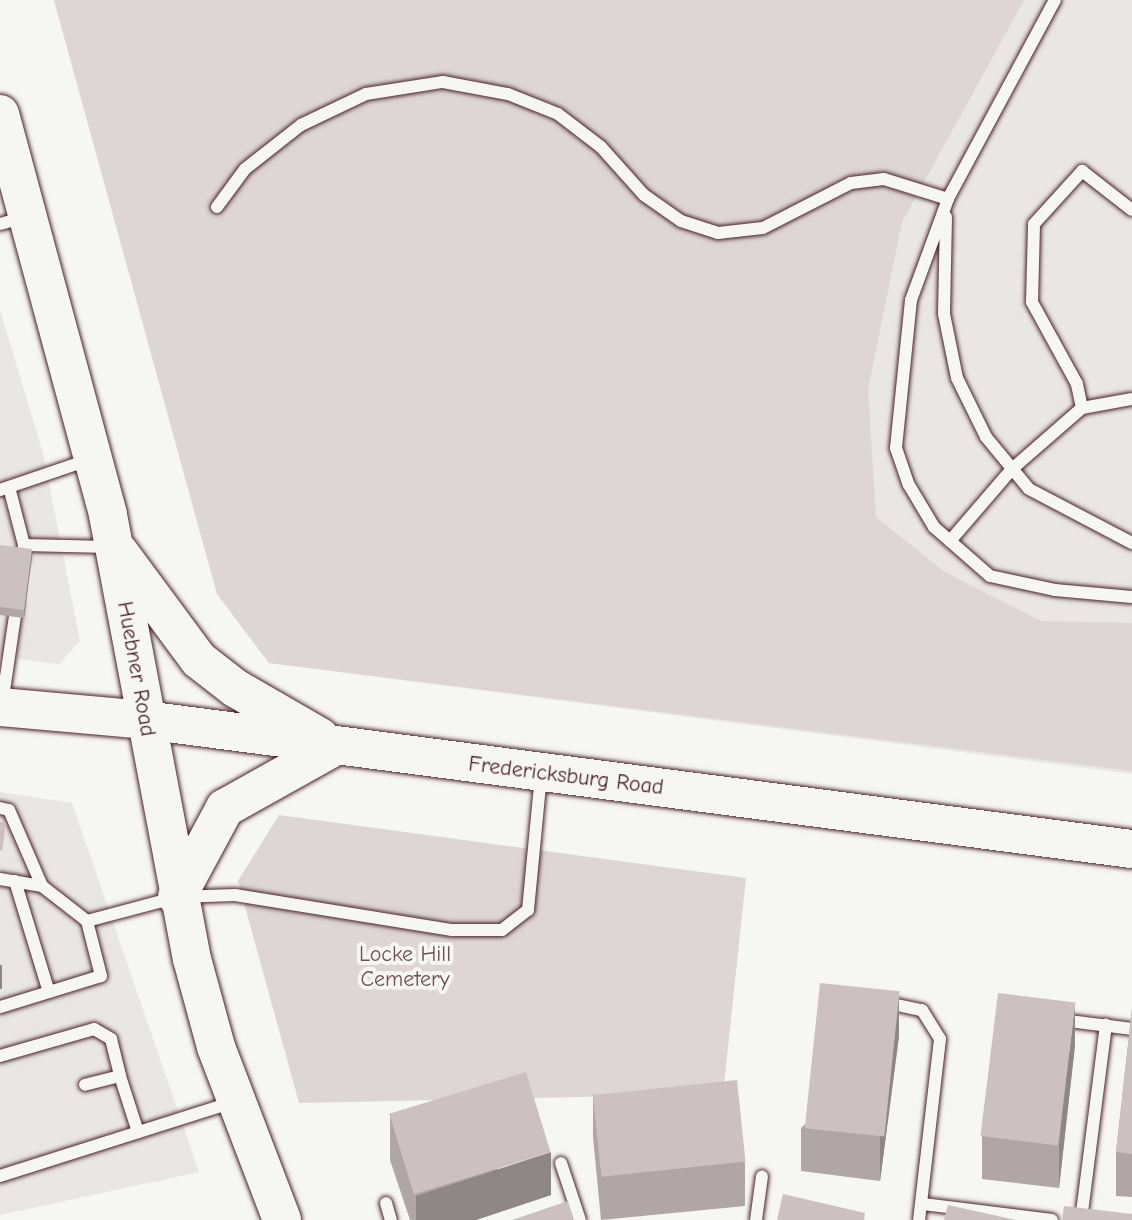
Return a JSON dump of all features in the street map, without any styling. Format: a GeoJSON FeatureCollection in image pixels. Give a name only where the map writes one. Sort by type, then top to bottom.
{"type":"FeatureCollection","features":[{"type":"Feature","properties":{"kind":"main road","name":"Huebner Road"},"geometry":{"type":"LineString","coordinates":[[0,114],[14,220],[93,458],[115,547],[177,897],[216,1047],[282,1220]]}},
{"type":"Feature","properties":{"kind":"main road"},"geometry":{"type":"LineString","coordinates":[[115,547],[199,660],[235,688],[336,746]]}},
{"type":"Feature","properties":{"kind":"main road","name":"Fredericksburg Road"},"geometry":{"type":"LineString","coordinates":[[1,712],[145,720],[541,773],[1120,843]]}},
{"type":"Feature","properties":{"kind":"main road"},"geometry":{"type":"LineString","coordinates":[[177,897],[225,808],[336,746]]}},
{"type":"Feature","properties":{"kind":"lane"},"geometry":{"type":"LineString","coordinates":[[1055,0],[948,199],[911,300],[896,448],[909,485],[934,527],[990,576],[1055,590],[1132,597]]}},
{"type":"Feature","properties":{"kind":"lane"},"geometry":{"type":"LineString","coordinates":[[217,207],[245,169],[301,125],[366,94],[443,82],[508,94],[558,114],[601,147],[644,195],[681,221],[718,233],[763,228],[851,183],[884,179],[948,199]]}},
{"type":"Feature","properties":{"kind":"lane"},"geometry":{"type":"LineString","coordinates":[[1082,408],[1077,384],[1032,302],[1034,224],[1082,171],[1132,210]]}},
{"type":"Feature","properties":{"kind":"lane"},"geometry":{"type":"LineString","coordinates":[[948,199],[944,314],[957,378],[986,437],[1029,489],[1132,543]]}},
{"type":"Feature","properties":{"kind":"lane"},"geometry":{"type":"LineString","coordinates":[[950,541],[1012,469],[1082,408],[1132,399]]}},
{"type":"Feature","properties":{"kind":"lane"},"geometry":{"type":"LineString","coordinates":[[21,575],[24,545],[4,489],[93,458]]}},
{"type":"Feature","properties":{"kind":"lane"},"geometry":{"type":"LineString","coordinates":[[24,545],[115,547]]}},
{"type":"Feature","properties":{"kind":"lane"},"geometry":{"type":"LineString","coordinates":[[1,712],[6,632],[19,589]]}},
{"type":"Feature","properties":{"kind":"lane"},"geometry":{"type":"LineString","coordinates":[[87,921],[177,897],[235,895],[452,930],[502,930],[528,910],[541,773]]}},
{"type":"Feature","properties":{"kind":"lane"},"geometry":{"type":"LineString","coordinates":[[0,808],[9,810],[42,886]]}},
{"type":"Feature","properties":{"kind":"lane"},"geometry":{"type":"LineString","coordinates":[[0,879],[42,886],[87,921],[101,976],[0,1007]]}},
{"type":"Feature","properties":{"kind":"lane"},"geometry":{"type":"LineString","coordinates":[[15,881],[49,992]]}},
{"type":"Feature","properties":{"kind":"lane"},"geometry":{"type":"LineString","coordinates":[[866,1001],[922,1010],[940,1039],[919,1220]]}},
{"type":"Feature","properties":{"kind":"lane"},"geometry":{"type":"LineString","coordinates":[[1051,1018],[1132,1029]]}},
{"type":"Feature","properties":{"kind":"lane"},"geometry":{"type":"LineString","coordinates":[[1081,1220],[1106,1025]]}},
{"type":"Feature","properties":{"kind":"lane"},"geometry":{"type":"LineString","coordinates":[[0,1056],[94,1029],[111,1039],[138,1132]]}},
{"type":"Feature","properties":{"kind":"lane"},"geometry":{"type":"LineString","coordinates":[[85,1085],[120,1076]]}},
{"type":"Feature","properties":{"kind":"lane"},"geometry":{"type":"LineString","coordinates":[[0,1176],[237,1101]]}},
{"type":"Feature","properties":{"kind":"lane"},"geometry":{"type":"LineString","coordinates":[[561,1163],[580,1220]]}},
{"type":"Feature","properties":{"kind":"lane"},"geometry":{"type":"LineString","coordinates":[[756,1220],[762,1176]]}},
{"type":"Feature","properties":{"kind":"lane"},"geometry":{"type":"LineString","coordinates":[[386,1203],[391,1220]]}},
{"type":"Feature","properties":{"kind":"lane"},"geometry":{"type":"LineString","coordinates":[[923,1204],[1052,1220]]}},
{"type":"Feature","properties":{"kind":"shaded area"},"geometry":{"type":"Polygon","coordinates":[[[54,0],[1132,0],[1132,774],[269,663],[217,594],[54,0]]]}},
{"type":"Feature","properties":{"kind":"shaded area"},"geometry":{"type":"Polygon","coordinates":[[[0,310],[43,453],[80,641],[59,664],[0,657],[0,310]]]}},
{"type":"Feature","properties":{"kind":"shaded area"},"geometry":{"type":"Polygon","coordinates":[[[0,792],[72,803],[199,1172],[0,1215],[0,792]]]}},
{"type":"Feature","properties":{"kind":"green space"},"geometry":{"type":"Polygon","coordinates":[[[54,0],[1024,0],[902,222],[868,390],[876,517],[945,572],[1041,621],[1132,623],[1132,771],[269,663],[217,594],[54,0]]]}},
{"type":"Feature","properties":{"kind":"green space","name":"Locke Hill Cemetery"},"geometry":{"type":"Polygon","coordinates":[[[279,815],[746,878],[723,1094],[299,1103],[238,881],[279,815]]]}},
{"type":"Feature","properties":{"kind":"building"},"geometry":{"type":"Polygon","coordinates":[[[0,545],[32,549],[24,610],[0,607],[0,545]]]}},
{"type":"Feature","properties":{"kind":"building"},"geometry":{"type":"Polygon","coordinates":[[[0,822],[6,823],[2,851],[0,850],[0,822]]]}},
{"type":"Feature","properties":{"kind":"building"},"geometry":{"type":"Polygon","coordinates":[[[820,983],[900,991],[884,1137],[805,1128],[820,983]]]}},
{"type":"Feature","properties":{"kind":"building"},"geometry":{"type":"Polygon","coordinates":[[[998,993],[1075,1003],[1058,1145],[980,1136],[998,993]]]}},
{"type":"Feature","properties":{"kind":"building"},"geometry":{"type":"Polygon","coordinates":[[[1132,1009],[1132,1154],[1116,1152],[1132,1009]]]}},
{"type":"Feature","properties":{"kind":"building"},"geometry":{"type":"Polygon","coordinates":[[[526,1072],[551,1152],[414,1194],[389,1114],[526,1072]]]}},
{"type":"Feature","properties":{"kind":"building"},"geometry":{"type":"Polygon","coordinates":[[[737,1080],[746,1162],[601,1177],[593,1095],[737,1080]]]}},
{"type":"Feature","properties":{"kind":"building"},"geometry":{"type":"Polygon","coordinates":[[[783,1194],[865,1213],[864,1220],[777,1220],[783,1194]]]}},
{"type":"Feature","properties":{"kind":"building"},"geometry":{"type":"Polygon","coordinates":[[[568,1201],[574,1220],[512,1220],[568,1201]]]}},
{"type":"Feature","properties":{"kind":"building"},"geometry":{"type":"Polygon","coordinates":[[[948,1205],[1016,1220],[944,1220],[948,1205]]]}},
{"type":"Feature","properties":{"kind":"building"},"geometry":{"type":"Polygon","coordinates":[[[1064,1206],[1132,1214],[1132,1220],[1062,1220],[1064,1206]]]}}]}
